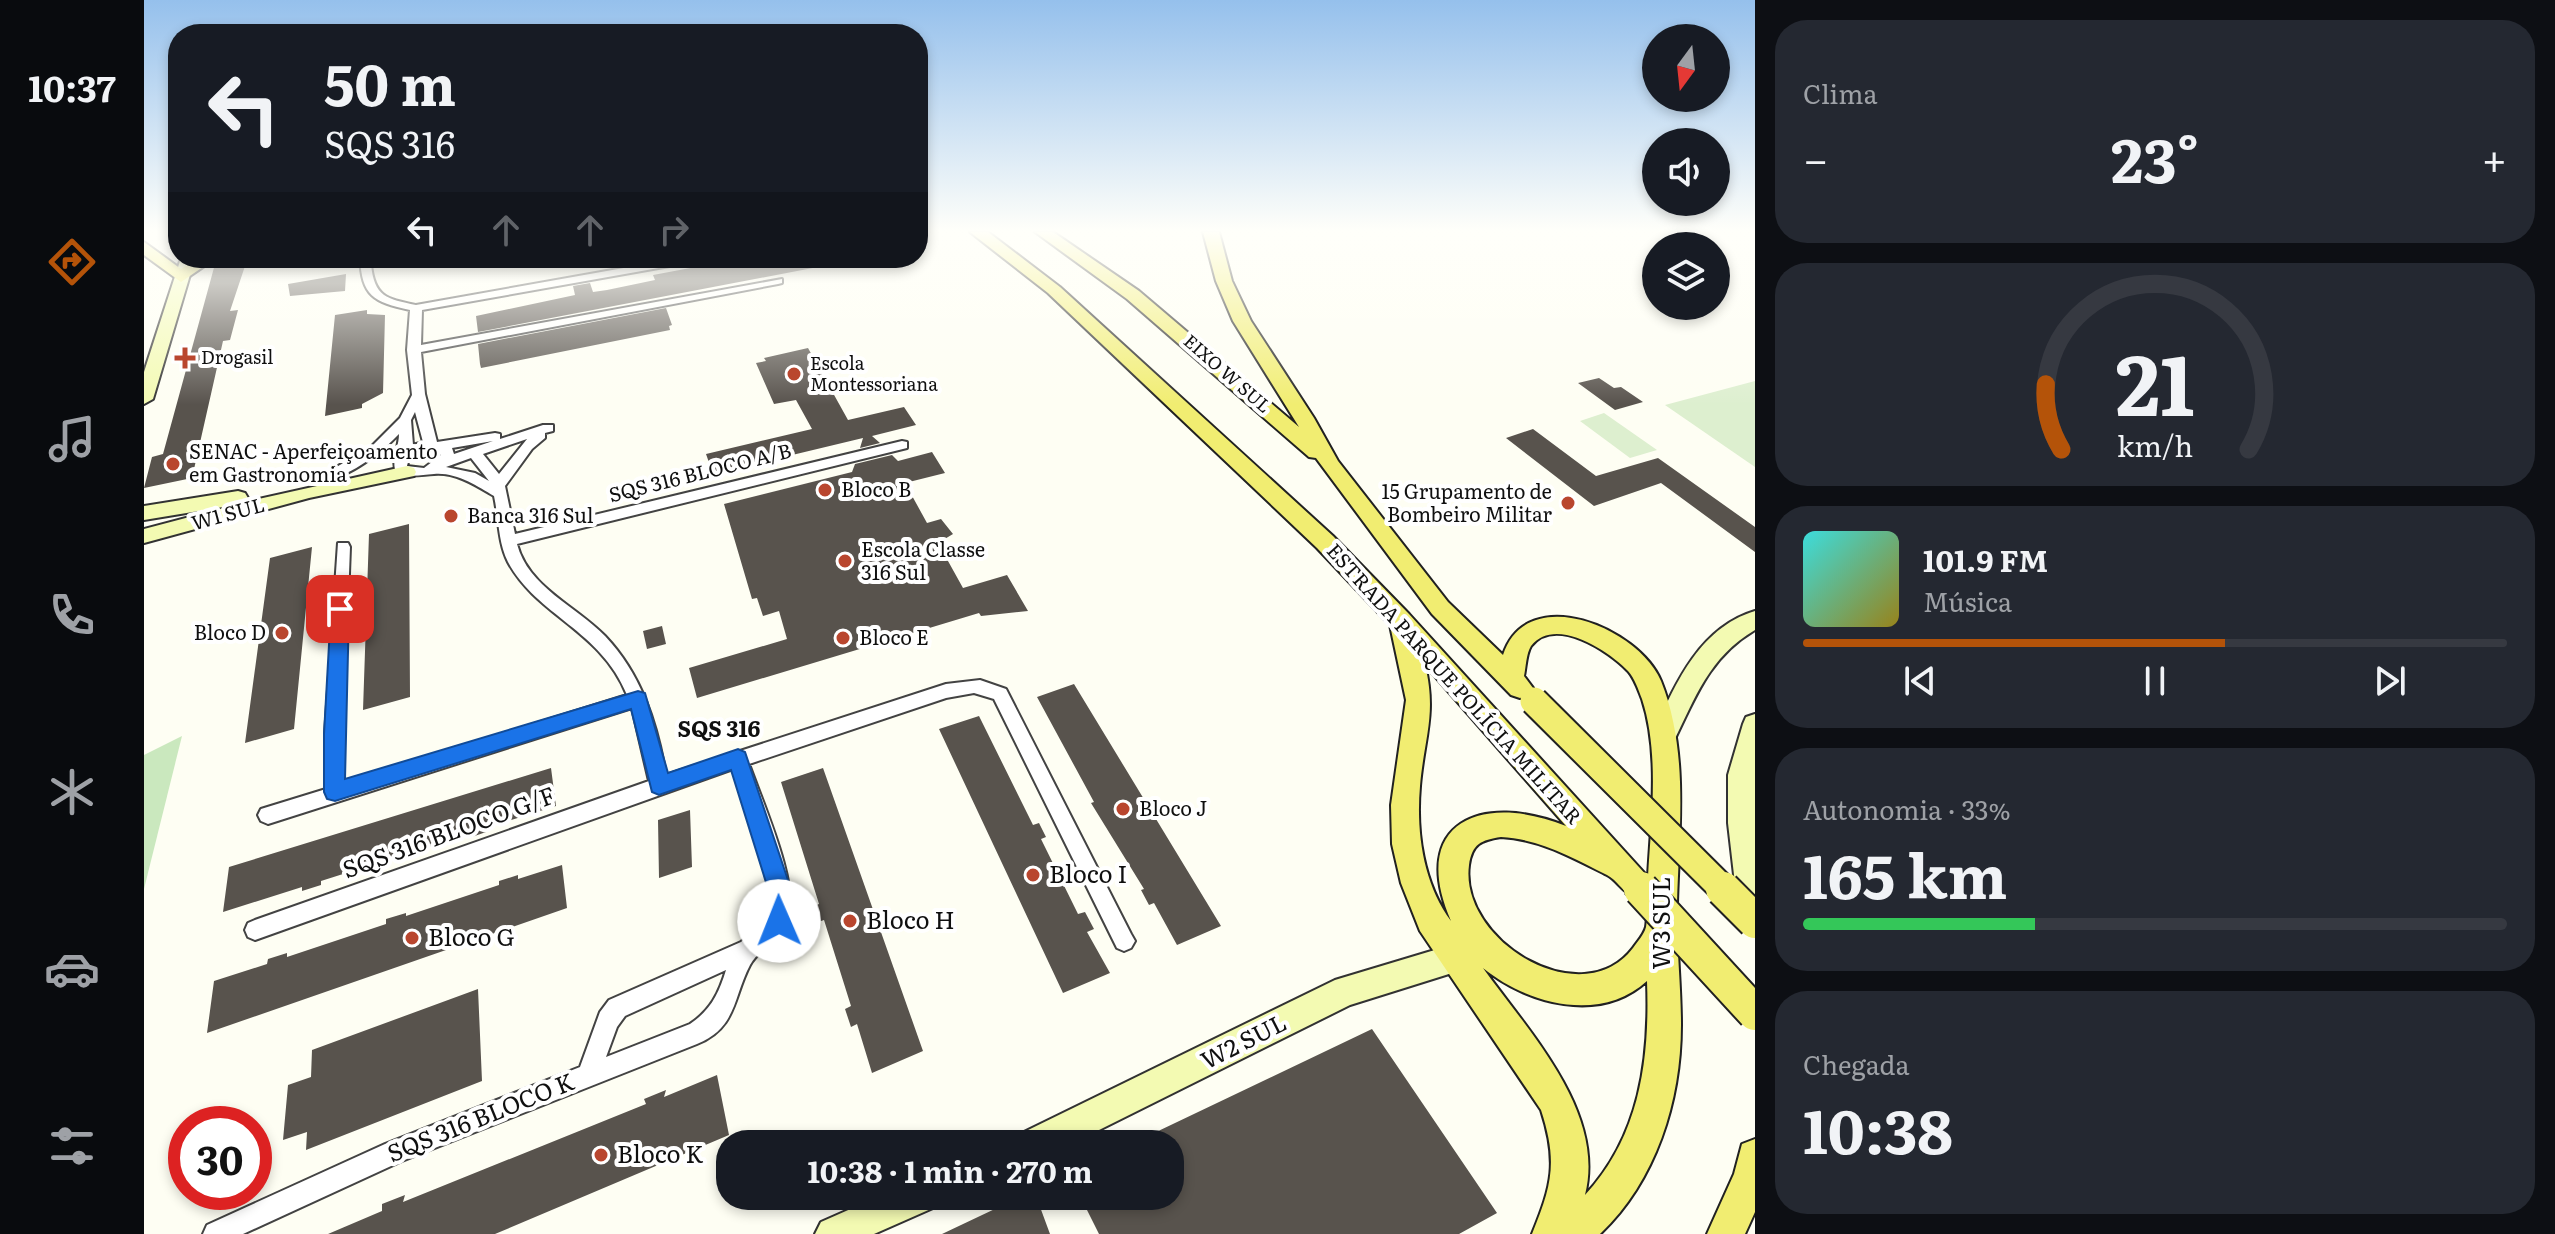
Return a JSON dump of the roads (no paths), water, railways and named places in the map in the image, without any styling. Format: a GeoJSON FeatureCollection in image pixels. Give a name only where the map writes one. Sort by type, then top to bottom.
{"type":"FeatureCollection","features":[{"type":"Feature","properties":{"kind":"main road","name":"ESTRADA PARQUE POLÍCIA MILITAR"},"geometry":{"type":"LineString","coordinates":[[1053,290],[1313,532],[1400,620],[1755,1013]]}},
{"type":"Feature","properties":{"kind":"main road","name":"EIXO W SUL"},"geometry":{"type":"LineString","coordinates":[[1125,290],[1329,464]]}},
{"type":"Feature","properties":{"kind":"main road","name":"ESTRADA PARQUE POLÍCIA MILITAR"},"geometry":{"type":"LineString","coordinates":[[1228,290],[1242,321],[1304,418],[1329,464],[1440,608],[1755,921]]}},
{"type":"Feature","properties":{"kind":"main road"},"geometry":{"type":"LineString","coordinates":[[1400,620],[1416,682],[1419,709],[1405,810],[1410,866],[1419,896],[1431,920],[1555,1100],[1567,1132],[1573,1164],[1568,1200],[1551,1234]]}},
{"type":"Feature","properties":{"kind":"main road"},"geometry":{"type":"LineString","coordinates":[[1511,679],[1517,649],[1528,634],[1546,627],[1594,633],[1621,648],[1640,667],[1654,694],[1664,736]]}},
{"type":"Feature","properties":{"kind":"main road","name":"W3 SUL"},"geometry":{"type":"LineString","coordinates":[[1570,1234],[1612,1195],[1646,1132],[1657,1092],[1664,1039],[1661,935],[1664,736]]}},
{"type":"Feature","properties":{"kind":"main road"},"geometry":{"type":"LineString","coordinates":[[1629,877],[1576,844],[1544,831],[1515,825],[1482,826],[1464,835],[1458,847],[1453,885],[1467,921],[1489,952],[1506,966],[1529,977],[1575,991],[1611,986],[1632,974],[1661,935]]}},
{"type":"Feature","properties":{"kind":"main road"},"geometry":{"type":"LineString","coordinates":[[1755,930],[1755,939]]}},
{"type":"Feature","properties":{"kind":"main road"},"geometry":{"type":"LineString","coordinates":[[1726,1234],[1754,1173]]}},
{"type":"Feature","properties":{"kind":"street"},"geometry":{"type":"LineString","coordinates":[[144,399],[177,290]]}},
{"type":"Feature","properties":{"kind":"street"},"geometry":{"type":"LineString","coordinates":[[369,290],[376,297],[416,308],[520,290]]}},
{"type":"Feature","properties":{"kind":"street"},"geometry":{"type":"LineString","coordinates":[[413,350],[733,290]]}},
{"type":"Feature","properties":{"kind":"street"},"geometry":{"type":"LineString","coordinates":[[416,308],[413,350],[417,397],[435,445],[446,450],[448,455],[440,466]]}},
{"type":"Feature","properties":{"kind":"street"},"geometry":{"type":"LineString","coordinates":[[330,475],[377,449],[405,420],[417,397]]}},
{"type":"Feature","properties":{"kind":"street"},"geometry":{"type":"LineString","coordinates":[[404,462],[405,420]]}},
{"type":"Feature","properties":{"kind":"street"},"geometry":{"type":"LineString","coordinates":[[404,462],[421,446],[548,428]]}},
{"type":"Feature","properties":{"kind":"street"},"geometry":{"type":"LineString","coordinates":[[404,462],[425,472],[548,428]]}},
{"type":"Feature","properties":{"kind":"street"},"geometry":{"type":"LineString","coordinates":[[500,490],[527,446],[548,428]]}},
{"type":"Feature","properties":{"kind":"street","name":"SQS 316 BLOCO A/B"},"geometry":{"type":"LineString","coordinates":[[507,541],[902,445]]}},
{"type":"Feature","properties":{"kind":"street"},"geometry":{"type":"LineString","coordinates":[[474,452],[500,490],[507,541],[519,569],[539,590],[600,641],[627,677],[638,699],[654,752],[659,786],[937,693],[980,686],[1000,694],[1124,941]]}},
{"type":"Feature","properties":{"kind":"street","name":"W1 SUL"},"geometry":{"type":"LineString","coordinates":[[144,513],[256,495],[330,475],[404,462]]}},
{"type":"Feature","properties":{"kind":"street","name":"W1 SUL"},"geometry":{"type":"LineString","coordinates":[[144,536],[309,492],[404,462]]}},
{"type":"Feature","properties":{"kind":"street"},"geometry":{"type":"LineString","coordinates":[[440,466],[500,490]]}},
{"type":"Feature","properties":{"kind":"street"},"geometry":{"type":"LineString","coordinates":[[335,792],[334,734],[343,547]]}},
{"type":"Feature","properties":{"kind":"street","name":"W3 SUL"},"geometry":{"type":"LineString","coordinates":[[1664,736],[1688,682],[1705,657],[1726,634],[1755,619]]}},
{"type":"Feature","properties":{"kind":"street"},"geometry":{"type":"LineString","coordinates":[[268,815],[638,699]]}},
{"type":"Feature","properties":{"kind":"street"},"geometry":{"type":"LineString","coordinates":[[1755,724],[1741,775],[1741,807],[1755,930]]}},
{"type":"Feature","properties":{"kind":"street"},"geometry":{"type":"LineString","coordinates":[[588,1076],[608,1020],[617,1008],[747,950],[774,927],[782,909],[774,869],[738,758]]}},
{"type":"Feature","properties":{"kind":"street","name":"SQS 316 BLOCO G/F"},"geometry":{"type":"LineString","coordinates":[[255,930],[659,786]]}},
{"type":"Feature","properties":{"kind":"street","name":"SQS 316 BLOCO K"},"geometry":{"type":"LineString","coordinates":[[216,1234],[349,1171],[704,1029],[727,1005],[740,960],[747,950]]}},
{"type":"Feature","properties":{"kind":"street","name":"W2 SUL"},"geometry":{"type":"LineString","coordinates":[[1064,1130],[1346,991],[1458,958]]}},
{"type":"Feature","properties":{"kind":"street"},"geometry":{"type":"LineString","coordinates":[[833,1234],[889,1210]]}},
{"type":"Feature","properties":{"kind":"place","name":"Drogasil"},"geometry":{"type":"Point","coordinates":[185,358]}},
{"type":"Feature","properties":{"kind":"place","name":"Escola Montessoriana"},"geometry":{"type":"Point","coordinates":[794,374]}},
{"type":"Feature","properties":{"kind":"place","name":"SENAC - Aperfeiçoamento em Gastronomia"},"geometry":{"type":"Point","coordinates":[173,464]}},
{"type":"Feature","properties":{"kind":"place","name":"Bloco B"},"geometry":{"type":"Point","coordinates":[825,490]}},
{"type":"Feature","properties":{"kind":"place","name":"15 Grupamento de Bombeiro Militar"},"geometry":{"type":"Point","coordinates":[1568,503]}},
{"type":"Feature","properties":{"kind":"place","name":"Banca 316 Sul"},"geometry":{"type":"Point","coordinates":[451,516]}},
{"type":"Feature","properties":{"kind":"place","name":"Escola Classe 316 Sul"},"geometry":{"type":"Point","coordinates":[845,561]}},
{"type":"Feature","properties":{"kind":"place","name":"Bloco D"},"geometry":{"type":"Point","coordinates":[282,633]}},
{"type":"Feature","properties":{"kind":"place","name":"Bloco E"},"geometry":{"type":"Point","coordinates":[843,638]}},
{"type":"Feature","properties":{"kind":"place","name":"Bloco J"},"geometry":{"type":"Point","coordinates":[1123,809]}},
{"type":"Feature","properties":{"kind":"place","name":"Bloco I"},"geometry":{"type":"Point","coordinates":[1033,875]}},
{"type":"Feature","properties":{"kind":"place","name":"Bloco H"},"geometry":{"type":"Point","coordinates":[850,921]}},
{"type":"Feature","properties":{"kind":"place","name":"Bloco G"},"geometry":{"type":"Point","coordinates":[412,938]}},
{"type":"Feature","properties":{"kind":"place","name":"Bloco K"},"geometry":{"type":"Point","coordinates":[601,1155]}},
{"type":"Feature","properties":{"kind":"district","name":"SQS 316"},"geometry":{"type":"Point","coordinates":[719,729]}}]}
